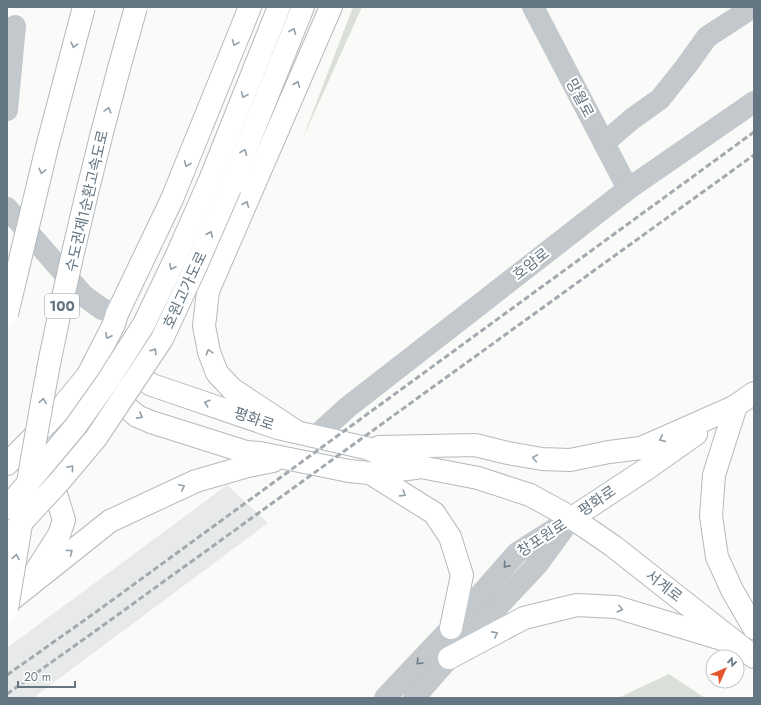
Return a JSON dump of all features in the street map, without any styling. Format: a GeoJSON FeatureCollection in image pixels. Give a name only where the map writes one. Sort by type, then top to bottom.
{"type":"FeatureCollection","features":[{"type":"Feature","properties":{"kind":"main road"},"geometry":{"type":"LineString","coordinates":[[7,314],[47,147],[84,7]]}},
{"type":"Feature","properties":{"kind":"main road","name":"수도권제1순환고속도로"},"geometry":{"type":"LineString","coordinates":[[7,609],[50,359],[72,258],[136,7]]}},
{"type":"Feature","properties":{"kind":"main road"},"geometry":{"type":"LineString","coordinates":[[7,464],[56,414],[88,374],[114,324],[117,314],[172,199],[250,7]]}},
{"type":"Feature","properties":{"kind":"main road","name":"호원고가도로"},"geometry":{"type":"LineString","coordinates":[[7,538],[59,482],[96,438],[162,338],[196,266],[220,184],[279,7]]}},
{"type":"Feature","properties":{"kind":"main road","name":"호원고가도로"},"geometry":{"type":"LineString","coordinates":[[7,508],[74,427],[107,382],[144,324],[176,257],[220,184],[303,7]]}},
{"type":"Feature","properties":{"kind":"main road"},"geometry":{"type":"LineString","coordinates":[[306,434],[232,389],[217,373],[209,352],[204,326],[208,291],[331,7]]}},
{"type":"Feature","properties":{"kind":"main road"},"geometry":{"type":"LineString","coordinates":[[146,253],[148,272],[157,283],[174,291],[192,296],[208,291]]}},
{"type":"Feature","properties":{"kind":"main road","name":"평화로"},"geometry":{"type":"LineString","coordinates":[[88,374],[132,374],[152,385],[278,428],[366,448],[421,467],[478,478],[530,495],[572,518],[645,470],[754,393]]}},
{"type":"Feature","properties":{"kind":"main road","name":"평화로"},"geometry":{"type":"LineString","coordinates":[[88,374],[137,416],[151,422],[246,452],[260,453],[349,471],[370,473],[421,467]]}},
{"type":"Feature","properties":{"kind":"main road"},"geometry":{"type":"LineString","coordinates":[[366,448],[475,445],[542,459],[570,460],[609,452],[641,448],[736,406]]}},
{"type":"Feature","properties":{"kind":"main road"},"geometry":{"type":"LineString","coordinates":[[736,406],[714,475],[711,516],[717,557],[732,590],[754,628]]}},
{"type":"Feature","properties":{"kind":"main road"},"geometry":{"type":"LineString","coordinates":[[246,452],[232,443],[225,431],[228,423],[240,420],[263,422]]}},
{"type":"Feature","properties":{"kind":"main road","name":"평화로"},"geometry":{"type":"LineString","coordinates":[[7,603],[110,521],[196,481],[248,466],[286,458]]}},
{"type":"Feature","properties":{"kind":"main road"},"geometry":{"type":"LineString","coordinates":[[370,473],[434,513],[450,537],[462,575],[451,628]]}},
{"type":"Feature","properties":{"kind":"main road"},"geometry":{"type":"LineString","coordinates":[[7,495],[27,479],[42,482],[56,494],[64,520],[59,535],[25,588]]}},
{"type":"Feature","properties":{"kind":"main road","name":"서계로"},"geometry":{"type":"LineString","coordinates":[[572,518],[613,546],[746,650]]}},
{"type":"Feature","properties":{"kind":"main road"},"geometry":{"type":"LineString","coordinates":[[449,658],[524,618],[577,605],[616,607],[746,650]]}},
{"type":"Feature","properties":{"kind":"street","name":"망월로"},"geometry":{"type":"LineString","coordinates":[[533,7],[628,189]]}},
{"type":"Feature","properties":{"kind":"street"},"geometry":{"type":"LineString","coordinates":[[604,143],[632,119],[660,99],[707,37],[753,7]]}},
{"type":"Feature","properties":{"kind":"street"},"geometry":{"type":"LineString","coordinates":[[7,110],[15,26]]}},
{"type":"Feature","properties":{"kind":"street","name":"호암로"},"geometry":{"type":"LineString","coordinates":[[306,434],[348,407],[628,189],[754,102]]}},
{"type":"Feature","properties":{"kind":"street"},"geometry":{"type":"LineString","coordinates":[[7,208],[84,296],[102,309],[117,314]]}},
{"type":"Feature","properties":{"kind":"street","name":"창포원로"},"geometry":{"type":"LineString","coordinates":[[385,698],[451,628],[517,553],[572,518]]}},
{"type":"Feature","properties":{"kind":"street","name":"창포원로"},"geometry":{"type":"LineString","coordinates":[[414,698],[449,658],[537,565],[572,518]]}},
{"type":"Feature","properties":{"kind":"shaded area"},"geometry":{"type":"Polygon","coordinates":[[[353,7],[362,7],[302,140],[353,7]]]}},
{"type":"Feature","properties":{"kind":"shaded area"},"geometry":{"type":"Polygon","coordinates":[[[227,485],[268,523],[33,698],[7,698],[7,648],[227,485]]]}},
{"type":"Feature","properties":{"kind":"shaded area"},"geometry":{"type":"Polygon","coordinates":[[[669,674],[705,698],[618,698],[669,674]]]}},
{"type":"Feature","properties":{"kind":"railway"},"geometry":{"type":"LineString","coordinates":[[7,675],[96,612],[754,132]]}},
{"type":"Feature","properties":{"kind":"railway"},"geometry":{"type":"LineString","coordinates":[[7,694],[754,155]]}}]}
